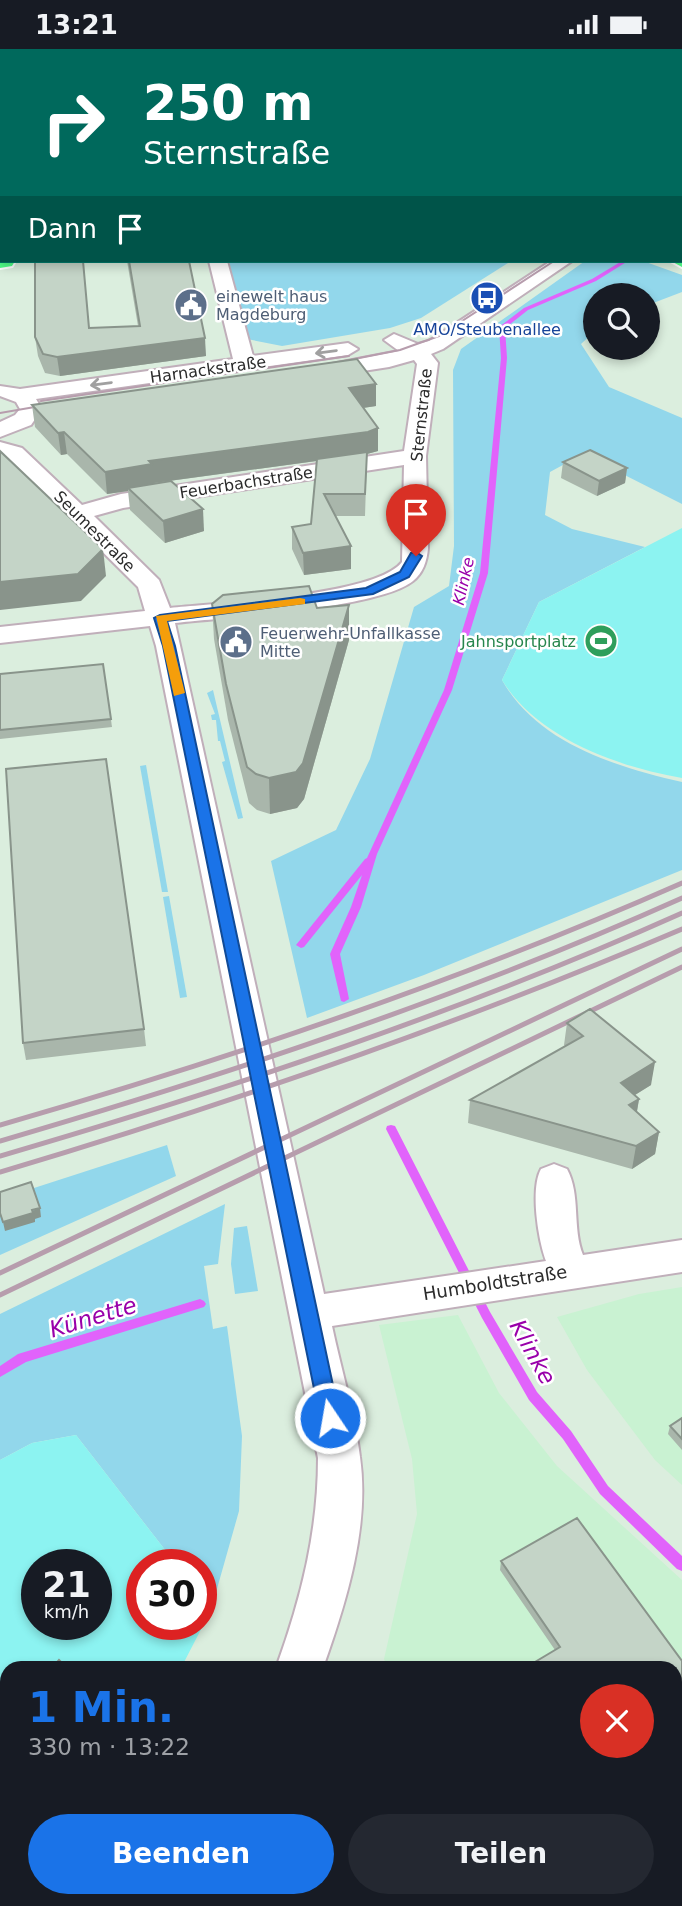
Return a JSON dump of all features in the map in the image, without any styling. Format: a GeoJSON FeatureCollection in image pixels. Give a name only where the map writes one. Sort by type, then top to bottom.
{"type":"FeatureCollection","features":[{"type":"Feature","properties":{"kind":"street"},"geometry":{"type":"LineString","coordinates":[[219,263],[245,364]]}},
{"type":"Feature","properties":{"kind":"street","name":"Harnackstraße"},"geometry":{"type":"LineString","coordinates":[[9,405],[394,340],[477,307],[545,263]]}},
{"type":"Feature","properties":{"kind":"street","name":"Sternstraße"},"geometry":{"type":"LineString","coordinates":[[0,635],[354,594],[379,588],[400,578],[409,571],[416,556],[415,456],[428,363],[418,352],[450,338],[560,263]]}},
{"type":"Feature","properties":{"kind":"street"},"geometry":{"type":"LineString","coordinates":[[394,340],[418,352]]}},
{"type":"Feature","properties":{"kind":"street","name":"Harnackstraße"},"geometry":{"type":"LineString","coordinates":[[9,405],[367,365],[418,352]]}},
{"type":"Feature","properties":{"kind":"street","name":"Seumestraße"},"geometry":{"type":"LineString","coordinates":[[9,405],[7,451],[79,513],[149,585],[169,646],[339,1458],[340,1497],[331,1560],[301,1661]]}},
{"type":"Feature","properties":{"kind":"street","name":"Feuerbachstraße"},"geometry":{"type":"LineString","coordinates":[[79,513],[121,501],[415,456]]}},
{"type":"Feature","properties":{"kind":"street"},"geometry":{"type":"LineString","coordinates":[[554,1179],[559,1243],[570,1271]]}},
{"type":"Feature","properties":{"kind":"street","name":"Humboldtstraße"},"geometry":{"type":"LineString","coordinates":[[309,1313],[682,1256]]}},
{"type":"Feature","properties":{"kind":"shaded area"},"geometry":{"type":"Polygon","coordinates":[[[229,263],[508,263],[421,318],[390,328],[282,346],[247,339],[229,263]]]}},
{"type":"Feature","properties":{"kind":"shaded area"},"geometry":{"type":"Polygon","coordinates":[[[582,263],[649,263],[682,275],[682,292],[660,300],[660,283],[583,283],[581,344],[583,360],[591,360],[609,387],[682,418],[682,504],[583,454],[550,472],[545,515],[572,529],[645,547],[539,602],[502,680],[517,702],[557,736],[605,760],[682,782],[682,870],[424,975],[307,1018],[271,861],[336,830],[370,759],[414,607],[449,586],[454,546],[453,370],[461,349],[582,263]]]}},
{"type":"Feature","properties":{"kind":"shaded area","name":"Jahnsportplatz"},"geometry":{"type":"Polygon","coordinates":[[[682,528],[682,778],[606,757],[557,734],[517,700],[502,680],[539,602],[682,528]]]}},
{"type":"Feature","properties":{"kind":"shaded area"},"geometry":{"type":"Polygon","coordinates":[[[213,690],[243,818],[238,819],[222,762],[225,761],[218,741],[216,720],[212,720],[211,715],[215,714],[207,693],[213,690]]]}},
{"type":"Feature","properties":{"kind":"shaded area"},"geometry":{"type":"Polygon","coordinates":[[[146,765],[168,892],[162,892],[140,766],[146,765]]]}},
{"type":"Feature","properties":{"kind":"shaded area"},"geometry":{"type":"Polygon","coordinates":[[[169,896],[187,997],[180,998],[163,897],[169,896]]]}},
{"type":"Feature","properties":{"kind":"shaded area"},"geometry":{"type":"Polygon","coordinates":[[[167,1145],[176,1176],[0,1255],[0,1199],[167,1145]]]}},
{"type":"Feature","properties":{"kind":"shaded area"},"geometry":{"type":"Polygon","coordinates":[[[225,1204],[218,1264],[204,1266],[213,1329],[227,1326],[242,1436],[239,1511],[217,1589],[217,1549],[164,1549],[76,1435],[32,1443],[0,1460],[0,1314],[225,1204]]]}},
{"type":"Feature","properties":{"kind":"shaded area"},"geometry":{"type":"Polygon","coordinates":[[[247,1226],[258,1291],[235,1294],[231,1264],[234,1228],[247,1226]]]}},
{"type":"Feature","properties":{"kind":"shaded area"},"geometry":{"type":"Polygon","coordinates":[[[682,1287],[682,1485],[655,1460],[587,1370],[557,1317],[639,1294],[682,1287]]]}},
{"type":"Feature","properties":{"kind":"shaded area"},"geometry":{"type":"Polygon","coordinates":[[[458,1315],[499,1393],[557,1466],[682,1580],[682,1661],[385,1661],[417,1514],[412,1459],[379,1325],[458,1315]]]}},
{"type":"Feature","properties":{"kind":"shaded area"},"geometry":{"type":"Polygon","coordinates":[[[76,1435],[164,1549],[126,1549],[126,1640],[195,1640],[185,1661],[0,1661],[0,1460],[32,1443],[76,1435]]]}},
{"type":"Feature","properties":{"kind":"building"},"geometry":{"type":"Polygon","coordinates":[[[35,263],[83,263],[89,328],[140,326],[129,263],[189,263],[205,338],[57,357],[43,354],[35,337],[35,263]]]}},
{"type":"Feature","properties":{"kind":"building"},"geometry":{"type":"Polygon","coordinates":[[[357,359],[376,384],[349,388],[378,428],[368,432],[149,461],[152,464],[105,472],[64,432],[58,433],[32,405],[357,359]]]}},
{"type":"Feature","properties":{"kind":"building"},"geometry":{"type":"Polygon","coordinates":[[[590,450],[627,468],[599,481],[563,462],[590,450]]]}},
{"type":"Feature","properties":{"kind":"building"},"geometry":{"type":"Polygon","coordinates":[[[0,451],[103,549],[78,574],[0,582],[0,451]]]}},
{"type":"Feature","properties":{"kind":"building"},"geometry":{"type":"Polygon","coordinates":[[[367,452],[365,494],[324,494],[351,546],[303,553],[292,527],[311,524],[317,459],[367,452]]]}},
{"type":"Feature","properties":{"kind":"building"},"geometry":{"type":"Polygon","coordinates":[[[171,481],[203,509],[163,521],[128,488],[171,481]]]}},
{"type":"Feature","properties":{"kind":"building"},"geometry":{"type":"Polygon","coordinates":[[[309,586],[317,608],[349,605],[303,763],[296,772],[269,778],[256,774],[247,767],[226,684],[212,604],[223,595],[309,586]]]}},
{"type":"Feature","properties":{"kind":"building"},"geometry":{"type":"Polygon","coordinates":[[[103,664],[111,719],[0,730],[0,674],[103,664]]]}},
{"type":"Feature","properties":{"kind":"building"},"geometry":{"type":"Polygon","coordinates":[[[106,759],[144,1029],[23,1043],[6,769],[106,759]]]}},
{"type":"Feature","properties":{"kind":"building"},"geometry":{"type":"Polygon","coordinates":[[[590,1009],[655,1062],[621,1083],[639,1099],[629,1105],[659,1132],[636,1146],[470,1100],[583,1036],[567,1023],[590,1009]]]}},
{"type":"Feature","properties":{"kind":"building"},"geometry":{"type":"Polygon","coordinates":[[[31,1182],[40,1208],[32,1210],[33,1213],[3,1222],[0,1192],[31,1182]]]}},
{"type":"Feature","properties":{"kind":"building"},"geometry":{"type":"Polygon","coordinates":[[[682,1418],[682,1439],[670,1426],[682,1418]]]}},
{"type":"Feature","properties":{"kind":"building"},"geometry":{"type":"Polygon","coordinates":[[[577,1518],[682,1661],[537,1661],[560,1647],[501,1561],[577,1518]]]}},
{"type":"Feature","properties":{"kind":"waterway","name":"Klinke"},"geometry":{"type":"LineString","coordinates":[[344,999],[335,954],[356,907],[373,854],[448,690],[484,573],[504,358],[502,327],[526,309],[594,280],[622,263]]}},
{"type":"Feature","properties":{"kind":"waterway","name":"Künette"},"geometry":{"type":"LineString","coordinates":[[301,945],[368,861]]}},
{"type":"Feature","properties":{"kind":"waterway","name":"Klinke"},"geometry":{"type":"LineString","coordinates":[[391,1129],[486,1315],[533,1396],[567,1435],[604,1490],[682,1565]]}},
{"type":"Feature","properties":{"kind":"waterway","name":"Künette"},"geometry":{"type":"LineString","coordinates":[[0,1372],[22,1358],[200,1304]]}},
{"type":"Feature","properties":{"kind":"tram line"},"geometry":{"type":"LineString","coordinates":[[339,362],[400,350],[439,336],[551,263]]}},
{"type":"Feature","properties":{"kind":"tram line"},"geometry":{"type":"LineString","coordinates":[[41,401],[349,356]]}},
{"type":"Feature","properties":{"kind":"tram line"},"geometry":{"type":"LineString","coordinates":[[0,413],[52,404]]}},
{"type":"Feature","properties":{"kind":"railway"},"geometry":{"type":"LineString","coordinates":[[0,1125],[174,1073],[345,1016],[515,953],[682,883]]}},
{"type":"Feature","properties":{"kind":"railway"},"geometry":{"type":"LineString","coordinates":[[0,1141],[174,1088],[346,1031],[515,968],[682,898]]}},
{"type":"Feature","properties":{"kind":"railway"},"geometry":{"type":"LineString","coordinates":[[0,1156],[174,1103],[346,1046],[515,983],[682,913]]}},
{"type":"Feature","properties":{"kind":"railway"},"geometry":{"type":"LineString","coordinates":[[0,1172],[87,1146],[344,1060],[514,997],[682,929]]}},
{"type":"Feature","properties":{"kind":"railway"},"geometry":{"type":"LineString","coordinates":[[0,1273],[682,949]]}},
{"type":"Feature","properties":{"kind":"railway"},"geometry":{"type":"LineString","coordinates":[[0,1295],[682,967]]}},
{"type":"Feature","properties":{"kind":"slow traffic"},"geometry":{"type":"LineString","coordinates":[[178,693],[169,646],[160,618],[300,602]]}},
{"type":"Feature","properties":{"kind":"place","name":"AMO/Steubenallee"},"geometry":{"type":"Point","coordinates":[487,298]}},
{"type":"Feature","properties":{"kind":"place","name":"einewelt haus Magdeburg"},"geometry":{"type":"Point","coordinates":[191,305]}},
{"type":"Feature","properties":{"kind":"place","name":"Jahnsportplatz"},"geometry":{"type":"Point","coordinates":[601,641]}},
{"type":"Feature","properties":{"kind":"place","name":"Feuerwehr-Unfallkasse Mitte"},"geometry":{"type":"Point","coordinates":[236,642]}},
{"type":"Feature","properties":{"kind":"route"},"geometry":{"type":"LineString","coordinates":[[330,1418],[169,646],[160,618],[368,591],[385,586],[405,575],[416,556]]}}]}
